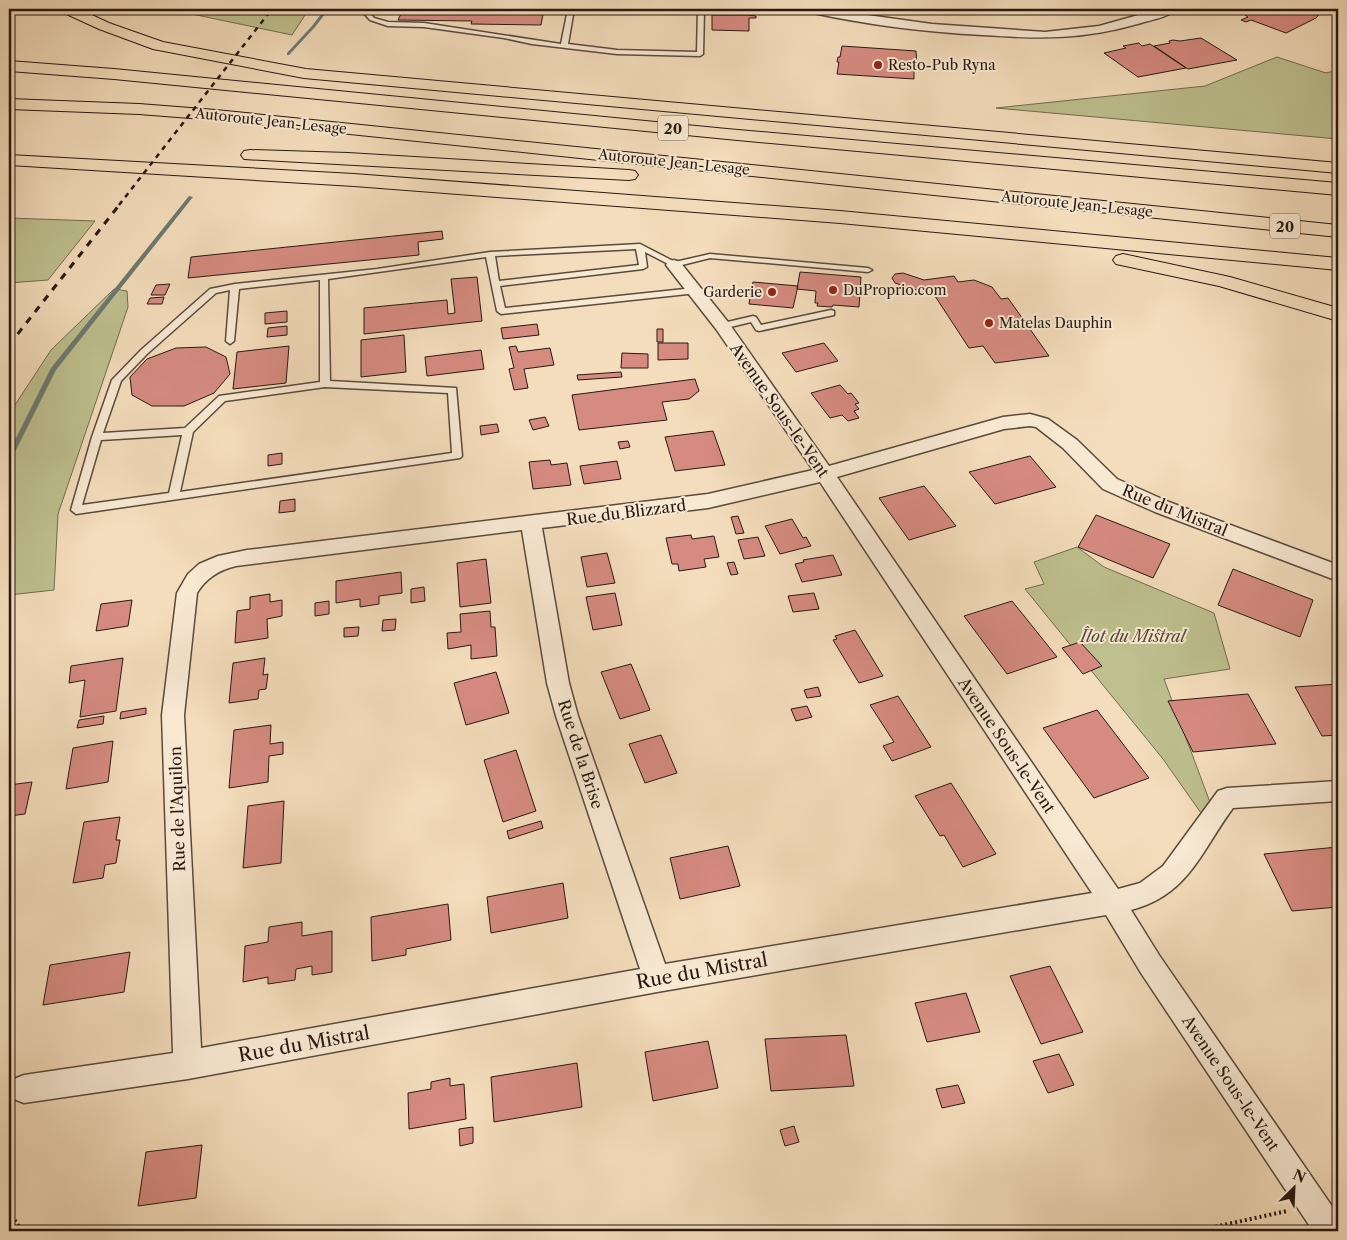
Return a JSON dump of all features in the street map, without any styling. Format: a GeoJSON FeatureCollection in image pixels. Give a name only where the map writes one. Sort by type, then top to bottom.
{"type":"FeatureCollection","features":[{"type":"Feature","properties":{"kind":"highway"},"geometry":{"type":"LineString","coordinates":[[67,9],[104,26],[159,46],[304,73]]}},
{"type":"Feature","properties":{"kind":"highway"},"geometry":{"type":"LineString","coordinates":[[84,9],[104,26]]}},
{"type":"Feature","properties":{"kind":"highway"},"geometry":{"type":"LineString","coordinates":[[9,54],[304,73],[1338,168]]}},
{"type":"Feature","properties":{"kind":"highway","name":"Autoroute Jean-Lesage"},"geometry":{"type":"LineString","coordinates":[[9,66],[114,74],[727,134],[1338,189]]}},
{"type":"Feature","properties":{"kind":"highway","name":"Autoroute Jean-Lesage"},"geometry":{"type":"LineString","coordinates":[[9,104],[139,109],[226,116],[1338,232]]}},
{"type":"Feature","properties":{"kind":"highway"},"geometry":{"type":"LineString","coordinates":[[9,148],[200,154]]}},
{"type":"Feature","properties":{"kind":"highway"},"geometry":{"type":"LineString","coordinates":[[230,154],[348,158],[563,170],[878,192],[1231,220]]}},
{"type":"Feature","properties":{"kind":"highway"},"geometry":{"type":"LineString","coordinates":[[9,160],[247,172],[840,217],[1338,264]]}},
{"type":"Feature","properties":{"kind":"highway"},"geometry":{"type":"LineString","coordinates":[[9,175],[455,187]]}},
{"type":"Feature","properties":{"kind":"highway"},"geometry":{"type":"LineString","coordinates":[[840,217],[1071,251],[1153,266],[1242,286],[1338,315]]}},
{"type":"Feature","properties":{"kind":"street"},"geometry":{"type":"LineString","coordinates":[[811,9],[908,26],[1036,35],[1075,33],[1108,28],[1170,9]]}},
{"type":"Feature","properties":{"kind":"street","name":"Avenue Sous-le-Vent"},"geometry":{"type":"LineString","coordinates":[[674,265],[722,326],[825,474],[1112,902],[1150,964],[1331,1231]]}},
{"type":"Feature","properties":{"kind":"street","name":"Rue du Blizzard"},"geometry":{"type":"LineString","coordinates":[[214,565],[240,558],[278,553],[700,502],[825,474],[1003,423],[1030,420]]}},
{"type":"Feature","properties":{"kind":"street","name":"Rue du Mistral"},"geometry":{"type":"LineString","coordinates":[[1030,420],[1042,423],[1053,430],[1070,444],[1110,484],[1162,507],[1338,573]]}},
{"type":"Feature","properties":{"kind":"street","name":"Rue de la Brise"},"geometry":{"type":"LineString","coordinates":[[531,523],[558,683],[567,716],[657,979]]}},
{"type":"Feature","properties":{"kind":"street","name":"Rue de l'Aquilon"},"geometry":{"type":"LineString","coordinates":[[188,1065],[173,715],[187,593],[198,576],[214,565]]}},
{"type":"Feature","properties":{"kind":"street","name":"Rue du Mistral"},"geometry":{"type":"LineString","coordinates":[[24,1089],[188,1065],[657,979],[1112,902],[1149,892],[1176,873],[1214,813],[1227,798],[1338,791]]}},
{"type":"Feature","properties":{"kind":"lane"},"geometry":{"type":"LineString","coordinates":[[363,9],[372,19],[388,24],[442,28],[617,52],[700,54],[701,9]]}},
{"type":"Feature","properties":{"kind":"lane"},"geometry":{"type":"LineString","coordinates":[[564,46],[571,9]]}},
{"type":"Feature","properties":{"kind":"lane"},"geometry":{"type":"LineString","coordinates":[[495,284],[642,267],[640,246]]}},
{"type":"Feature","properties":{"kind":"lane"},"geometry":{"type":"LineString","coordinates":[[174,495],[188,431],[222,398],[325,384],[453,390],[457,456],[76,510],[97,437],[117,380],[144,352],[213,291],[490,254],[640,246],[674,265],[710,256],[868,270]]}},
{"type":"Feature","properties":{"kind":"lane"},"geometry":{"type":"LineString","coordinates":[[490,254],[501,311],[694,290]]}},
{"type":"Feature","properties":{"kind":"lane"},"geometry":{"type":"LineString","coordinates":[[324,277],[325,384]]}},
{"type":"Feature","properties":{"kind":"lane"},"geometry":{"type":"LineString","coordinates":[[230,341],[235,287]]}},
{"type":"Feature","properties":{"kind":"lane"},"geometry":{"type":"LineString","coordinates":[[722,326],[753,319],[759,328],[831,313]]}},
{"type":"Feature","properties":{"kind":"lane"},"geometry":{"type":"LineString","coordinates":[[97,437],[188,431]]}},
{"type":"Feature","properties":{"kind":"path"},"geometry":{"type":"LineString","coordinates":[[1196,1231],[1290,1211]]}},
{"type":"Feature","properties":{"kind":"path"},"geometry":{"type":"LineString","coordinates":[[9,1212],[22,1231]]}},
{"type":"Feature","properties":{"kind":"green space"},"geometry":{"type":"Polygon","coordinates":[[[168,9],[309,9],[292,35],[168,9]]]}},
{"type":"Feature","properties":{"kind":"green space"},"geometry":{"type":"Polygon","coordinates":[[[1277,57],[1326,73],[1338,70],[1338,139],[996,108],[1205,86],[1277,57]]]}},
{"type":"Feature","properties":{"kind":"green space"},"geometry":{"type":"Polygon","coordinates":[[[9,218],[95,221],[48,280],[9,283],[9,218]]]}},
{"type":"Feature","properties":{"kind":"green space"},"geometry":{"type":"Polygon","coordinates":[[[114,289],[127,291],[128,307],[58,514],[54,590],[9,595],[9,414],[51,350],[114,289]]]}},
{"type":"Feature","properties":{"kind":"green space","name":"Îlot du Mistral"},"geometry":{"type":"Polygon","coordinates":[[[1077,547],[1104,567],[1214,613],[1230,669],[1164,679],[1214,813],[1208,823],[1163,759],[1025,589],[1044,584],[1034,562],[1077,547]]]}},
{"type":"Feature","properties":{"kind":"building"},"geometry":{"type":"Polygon","coordinates":[[[374,9],[544,9],[541,25],[471,24],[472,21],[398,20],[401,14],[407,14],[407,12],[373,11],[374,9]]]}},
{"type":"Feature","properties":{"kind":"building"},"geometry":{"type":"Polygon","coordinates":[[[1259,9],[1324,9],[1316,18],[1286,33],[1251,20],[1246,22],[1241,20],[1248,17],[1245,15],[1259,9]]]}},
{"type":"Feature","properties":{"kind":"building"},"geometry":{"type":"Polygon","coordinates":[[[712,15],[748,15],[756,16],[756,18],[749,18],[749,31],[712,30],[712,15]]]}},
{"type":"Feature","properties":{"kind":"building"},"geometry":{"type":"Polygon","coordinates":[[[1201,38],[1237,60],[1188,69],[1154,46],[1170,43],[1169,41],[1173,40],[1201,38]]]}},
{"type":"Feature","properties":{"kind":"building"},"geometry":{"type":"Polygon","coordinates":[[[1139,43],[1142,46],[1150,44],[1186,68],[1138,77],[1104,53],[1126,48],[1123,46],[1139,43]]]}},
{"type":"Feature","properties":{"kind":"building","name":"Resto-Pub Ryna"},"geometry":{"type":"Polygon","coordinates":[[[842,46],[916,51],[917,68],[914,68],[914,79],[837,74],[839,62],[837,62],[842,46]]]}},
{"type":"Feature","properties":{"kind":"building"},"geometry":{"type":"Polygon","coordinates":[[[442,231],[443,239],[418,242],[419,255],[188,278],[191,257],[442,231]]]}},
{"type":"Feature","properties":{"kind":"building","name":"DuProprio.com"},"geometry":{"type":"Polygon","coordinates":[[[800,272],[861,277],[859,307],[817,306],[818,303],[815,303],[816,291],[797,289],[800,272]]]}},
{"type":"Feature","properties":{"kind":"building","name":"Matelas Dauphin"},"geometry":{"type":"Polygon","coordinates":[[[903,273],[924,280],[954,276],[958,282],[974,280],[992,287],[1001,299],[1008,298],[1049,356],[995,363],[983,346],[969,348],[935,296],[895,283],[892,278],[895,274],[903,273]]]}},
{"type":"Feature","properties":{"kind":"building"},"geometry":{"type":"Polygon","coordinates":[[[477,277],[482,321],[364,334],[364,308],[447,300],[448,314],[455,313],[451,279],[477,277]]]}},
{"type":"Feature","properties":{"kind":"building","name":"Garderie"},"geometry":{"type":"Polygon","coordinates":[[[753,282],[798,286],[793,308],[749,304],[750,297],[746,297],[748,288],[752,288],[753,282]]]}},
{"type":"Feature","properties":{"kind":"building"},"geometry":{"type":"Polygon","coordinates":[[[170,284],[165,295],[151,295],[156,285],[170,284]]]}},
{"type":"Feature","properties":{"kind":"building"},"geometry":{"type":"Polygon","coordinates":[[[164,297],[162,304],[147,304],[150,298],[164,297]]]}},
{"type":"Feature","properties":{"kind":"building"},"geometry":{"type":"Polygon","coordinates":[[[287,311],[287,322],[265,324],[265,313],[287,311]]]}},
{"type":"Feature","properties":{"kind":"building"},"geometry":{"type":"Polygon","coordinates":[[[537,324],[539,335],[503,339],[501,328],[537,324]]]}},
{"type":"Feature","properties":{"kind":"building"},"geometry":{"type":"Polygon","coordinates":[[[287,326],[287,335],[267,337],[268,328],[287,326]]]}},
{"type":"Feature","properties":{"kind":"building"},"geometry":{"type":"Polygon","coordinates":[[[657,329],[663,329],[663,342],[657,342],[657,329]]]}},
{"type":"Feature","properties":{"kind":"building"},"geometry":{"type":"Polygon","coordinates":[[[404,335],[406,372],[361,377],[361,340],[404,335]]]}},
{"type":"Feature","properties":{"kind":"building"},"geometry":{"type":"Polygon","coordinates":[[[658,343],[688,343],[688,359],[658,360],[658,343]]]}},
{"type":"Feature","properties":{"kind":"building"},"geometry":{"type":"Polygon","coordinates":[[[824,343],[838,361],[796,372],[782,353],[824,343]]]}},
{"type":"Feature","properties":{"kind":"building"},"geometry":{"type":"Polygon","coordinates":[[[289,346],[286,383],[233,389],[237,352],[289,346]]]}},
{"type":"Feature","properties":{"kind":"building"},"geometry":{"type":"Polygon","coordinates":[[[516,346],[518,352],[550,348],[554,365],[524,369],[528,388],[514,390],[509,369],[514,368],[509,347],[516,346]]]}},
{"type":"Feature","properties":{"kind":"building"},"geometry":{"type":"Polygon","coordinates":[[[206,347],[226,357],[230,374],[214,393],[184,406],[152,406],[132,395],[130,377],[147,359],[176,348],[206,347]]]}},
{"type":"Feature","properties":{"kind":"building"},"geometry":{"type":"Polygon","coordinates":[[[481,350],[484,369],[427,376],[425,357],[481,350]]]}},
{"type":"Feature","properties":{"kind":"building"},"geometry":{"type":"Polygon","coordinates":[[[622,353],[648,354],[648,368],[621,368],[622,353]]]}},
{"type":"Feature","properties":{"kind":"building"},"geometry":{"type":"Polygon","coordinates":[[[621,372],[622,377],[578,380],[577,375],[621,372]]]}},
{"type":"Feature","properties":{"kind":"building"},"geometry":{"type":"Polygon","coordinates":[[[695,379],[699,391],[689,399],[662,402],[667,420],[579,430],[572,395],[695,379]]]}},
{"type":"Feature","properties":{"kind":"building"},"geometry":{"type":"Polygon","coordinates":[[[840,385],[848,394],[851,393],[859,403],[855,404],[859,409],[854,411],[859,418],[848,421],[842,415],[830,418],[811,393],[840,385]]]}},
{"type":"Feature","properties":{"kind":"building"},"geometry":{"type":"Polygon","coordinates":[[[545,417],[549,426],[533,430],[529,420],[545,417]]]}},
{"type":"Feature","properties":{"kind":"building"},"geometry":{"type":"Polygon","coordinates":[[[497,424],[499,432],[481,435],[480,426],[497,424]]]}},
{"type":"Feature","properties":{"kind":"building"},"geometry":{"type":"Polygon","coordinates":[[[713,431],[725,465],[675,471],[665,437],[713,431]]]}},
{"type":"Feature","properties":{"kind":"building"},"geometry":{"type":"Polygon","coordinates":[[[628,441],[630,447],[620,449],[618,442],[628,441]]]}},
{"type":"Feature","properties":{"kind":"building"},"geometry":{"type":"Polygon","coordinates":[[[282,453],[282,464],[268,466],[268,455],[282,453]]]}},
{"type":"Feature","properties":{"kind":"building"},"geometry":{"type":"Polygon","coordinates":[[[1030,456],[1056,487],[995,504],[969,472],[1030,456]]]}},
{"type":"Feature","properties":{"kind":"building"},"geometry":{"type":"Polygon","coordinates":[[[550,460],[551,465],[567,463],[571,485],[533,489],[529,462],[550,460]]]}},
{"type":"Feature","properties":{"kind":"building"},"geometry":{"type":"Polygon","coordinates":[[[617,461],[621,479],[584,484],[580,466],[617,461]]]}},
{"type":"Feature","properties":{"kind":"building"},"geometry":{"type":"Polygon","coordinates":[[[924,486],[956,526],[909,540],[879,498],[924,486]]]}},
{"type":"Feature","properties":{"kind":"building"},"geometry":{"type":"Polygon","coordinates":[[[295,499],[295,511],[279,513],[280,501],[295,499]]]}},
{"type":"Feature","properties":{"kind":"building"},"geometry":{"type":"Polygon","coordinates":[[[1096,515],[1170,544],[1153,578],[1078,547],[1096,515]]]}},
{"type":"Feature","properties":{"kind":"building"},"geometry":{"type":"Polygon","coordinates":[[[738,516],[744,533],[736,534],[731,517],[738,516]]]}},
{"type":"Feature","properties":{"kind":"building"},"geometry":{"type":"Polygon","coordinates":[[[792,519],[803,538],[806,537],[811,546],[780,554],[765,526],[792,519]]]}},
{"type":"Feature","properties":{"kind":"building"},"geometry":{"type":"Polygon","coordinates":[[[691,535],[692,539],[714,536],[719,557],[704,559],[706,567],[679,571],[678,564],[672,564],[666,538],[691,535]]]}},
{"type":"Feature","properties":{"kind":"building"},"geometry":{"type":"Polygon","coordinates":[[[758,537],[765,556],[744,559],[738,540],[758,537]]]}},
{"type":"Feature","properties":{"kind":"building"},"geometry":{"type":"Polygon","coordinates":[[[607,553],[615,583],[587,587],[581,557],[607,553]]]}},
{"type":"Feature","properties":{"kind":"building"},"geometry":{"type":"Polygon","coordinates":[[[833,555],[842,575],[802,582],[795,564],[804,562],[803,560],[833,555]]]}},
{"type":"Feature","properties":{"kind":"building"},"geometry":{"type":"Polygon","coordinates":[[[486,559],[491,603],[460,607],[457,563],[486,559]]]}},
{"type":"Feature","properties":{"kind":"building"},"geometry":{"type":"Polygon","coordinates":[[[734,562],[738,574],[731,575],[727,563],[734,562]]]}},
{"type":"Feature","properties":{"kind":"building"},"geometry":{"type":"Polygon","coordinates":[[[1233,569],[1313,600],[1300,637],[1218,605],[1233,569]]]}},
{"type":"Feature","properties":{"kind":"building"},"geometry":{"type":"Polygon","coordinates":[[[401,572],[402,593],[379,596],[379,604],[360,607],[360,599],[336,603],[336,581],[401,572]]]}},
{"type":"Feature","properties":{"kind":"building"},"geometry":{"type":"Polygon","coordinates":[[[424,587],[425,601],[411,603],[411,589],[424,587]]]}},
{"type":"Feature","properties":{"kind":"building"},"geometry":{"type":"Polygon","coordinates":[[[615,593],[622,625],[593,630],[586,597],[615,593]]]}},
{"type":"Feature","properties":{"kind":"building"},"geometry":{"type":"Polygon","coordinates":[[[814,593],[819,609],[793,612],[788,596],[814,593]]]}},
{"type":"Feature","properties":{"kind":"building"},"geometry":{"type":"Polygon","coordinates":[[[270,594],[270,602],[282,600],[282,616],[267,619],[268,638],[235,643],[237,611],[250,609],[250,597],[270,594]]]}},
{"type":"Feature","properties":{"kind":"building"},"geometry":{"type":"Polygon","coordinates":[[[132,600],[128,626],[96,631],[101,604],[132,600]]]}},
{"type":"Feature","properties":{"kind":"building"},"geometry":{"type":"Polygon","coordinates":[[[329,601],[329,614],[315,616],[315,603],[329,601]]]}},
{"type":"Feature","properties":{"kind":"building"},"geometry":{"type":"Polygon","coordinates":[[[1012,601],[1057,657],[1007,674],[964,616],[1012,601]]]}},
{"type":"Feature","properties":{"kind":"building"},"geometry":{"type":"Polygon","coordinates":[[[490,611],[491,627],[495,627],[497,656],[471,659],[471,645],[448,649],[447,633],[461,632],[460,614],[490,611]]]}},
{"type":"Feature","properties":{"kind":"building"},"geometry":{"type":"Polygon","coordinates":[[[396,619],[395,630],[382,631],[383,620],[396,619]]]}},
{"type":"Feature","properties":{"kind":"building"},"geometry":{"type":"Polygon","coordinates":[[[359,627],[358,636],[344,637],[344,628],[359,627]]]}},
{"type":"Feature","properties":{"kind":"building"},"geometry":{"type":"Polygon","coordinates":[[[855,630],[883,676],[859,683],[833,640],[837,639],[835,636],[855,630]]]}},
{"type":"Feature","properties":{"kind":"building"},"geometry":{"type":"Polygon","coordinates":[[[1080,642],[1102,666],[1083,674],[1062,648],[1080,642]]]}},
{"type":"Feature","properties":{"kind":"building"},"geometry":{"type":"Polygon","coordinates":[[[123,658],[116,711],[80,717],[85,680],[69,683],[71,666],[123,658]]]}},
{"type":"Feature","properties":{"kind":"building"},"geometry":{"type":"Polygon","coordinates":[[[265,658],[263,675],[268,674],[266,689],[259,690],[258,699],[229,703],[233,663],[265,658]]]}},
{"type":"Feature","properties":{"kind":"building"},"geometry":{"type":"Polygon","coordinates":[[[631,664],[650,710],[620,719],[601,672],[631,664]]]}},
{"type":"Feature","properties":{"kind":"building"},"geometry":{"type":"Polygon","coordinates":[[[496,672],[509,713],[466,725],[454,683],[496,672]]]}},
{"type":"Feature","properties":{"kind":"building"},"geometry":{"type":"Polygon","coordinates":[[[1338,684],[1338,735],[1322,736],[1295,687],[1338,684]]]}},
{"type":"Feature","properties":{"kind":"building"},"geometry":{"type":"Polygon","coordinates":[[[818,687],[821,696],[807,698],[804,690],[818,687]]]}},
{"type":"Feature","properties":{"kind":"building"},"geometry":{"type":"Polygon","coordinates":[[[1248,694],[1276,744],[1193,752],[1168,701],[1248,694]]]}},
{"type":"Feature","properties":{"kind":"building"},"geometry":{"type":"Polygon","coordinates":[[[898,696],[931,747],[892,761],[883,746],[894,742],[870,705],[898,696]]]}},
{"type":"Feature","properties":{"kind":"building"},"geometry":{"type":"Polygon","coordinates":[[[807,706],[812,717],[796,721],[791,709],[807,706]]]}},
{"type":"Feature","properties":{"kind":"building"},"geometry":{"type":"Polygon","coordinates":[[[146,708],[146,714],[120,719],[121,712],[146,708]]]}},
{"type":"Feature","properties":{"kind":"building"},"geometry":{"type":"Polygon","coordinates":[[[1097,710],[1149,778],[1094,798],[1043,728],[1097,710]]]}},
{"type":"Feature","properties":{"kind":"building"},"geometry":{"type":"Polygon","coordinates":[[[104,716],[103,724],[77,728],[79,720],[104,716]]]}},
{"type":"Feature","properties":{"kind":"building"},"geometry":{"type":"Polygon","coordinates":[[[271,725],[270,744],[283,742],[283,754],[269,756],[268,782],[229,788],[234,730],[271,725]]]}},
{"type":"Feature","properties":{"kind":"building"},"geometry":{"type":"Polygon","coordinates":[[[661,735],[677,773],[645,783],[629,744],[661,735]]]}},
{"type":"Feature","properties":{"kind":"building"},"geometry":{"type":"Polygon","coordinates":[[[113,741],[108,782],[66,789],[73,748],[113,741]]]}},
{"type":"Feature","properties":{"kind":"building"},"geometry":{"type":"Polygon","coordinates":[[[516,750],[536,811],[503,822],[484,760],[516,750]]]}},
{"type":"Feature","properties":{"kind":"building"},"geometry":{"type":"Polygon","coordinates":[[[32,782],[25,814],[9,816],[9,785],[32,782]]]}},
{"type":"Feature","properties":{"kind":"building"},"geometry":{"type":"Polygon","coordinates":[[[951,783],[996,854],[963,867],[944,835],[940,836],[915,796],[951,783]]]}},
{"type":"Feature","properties":{"kind":"building"},"geometry":{"type":"Polygon","coordinates":[[[284,801],[281,863],[243,868],[248,806],[284,801]]]}},
{"type":"Feature","properties":{"kind":"building"},"geometry":{"type":"Polygon","coordinates":[[[120,817],[116,840],[120,840],[116,863],[105,865],[103,878],[73,883],[84,822],[120,817]]]}},
{"type":"Feature","properties":{"kind":"building"},"geometry":{"type":"Polygon","coordinates":[[[541,821],[543,828],[509,839],[507,831],[541,821]]]}},
{"type":"Feature","properties":{"kind":"building"},"geometry":{"type":"Polygon","coordinates":[[[728,846],[740,886],[680,899],[670,858],[728,846]]]}},
{"type":"Feature","properties":{"kind":"building"},"geometry":{"type":"Polygon","coordinates":[[[1338,847],[1338,907],[1292,911],[1264,854],[1338,847]]]}},
{"type":"Feature","properties":{"kind":"building"},"geometry":{"type":"Polygon","coordinates":[[[563,883],[568,918],[491,933],[487,897],[563,883]]]}},
{"type":"Feature","properties":{"kind":"building"},"geometry":{"type":"Polygon","coordinates":[[[448,904],[451,940],[406,949],[406,955],[372,961],[371,917],[448,904]]]}},
{"type":"Feature","properties":{"kind":"building"},"geometry":{"type":"Polygon","coordinates":[[[302,922],[302,936],[332,931],[332,972],[312,975],[312,966],[296,969],[295,980],[268,984],[268,977],[243,982],[245,946],[268,942],[269,927],[302,922]]]}},
{"type":"Feature","properties":{"kind":"building"},"geometry":{"type":"Polygon","coordinates":[[[130,952],[124,992],[43,1005],[50,965],[130,952]]]}},
{"type":"Feature","properties":{"kind":"building"},"geometry":{"type":"Polygon","coordinates":[[[1050,966],[1083,1032],[1041,1044],[1010,976],[1050,966]]]}},
{"type":"Feature","properties":{"kind":"building"},"geometry":{"type":"Polygon","coordinates":[[[966,993],[980,1032],[927,1042],[915,1003],[966,993]]]}},
{"type":"Feature","properties":{"kind":"building"},"geometry":{"type":"Polygon","coordinates":[[[846,1035],[854,1086],[771,1091],[765,1039],[846,1035]]]}},
{"type":"Feature","properties":{"kind":"building"},"geometry":{"type":"Polygon","coordinates":[[[708,1041],[718,1088],[653,1101],[645,1052],[708,1041]]]}},
{"type":"Feature","properties":{"kind":"building"},"geometry":{"type":"Polygon","coordinates":[[[1059,1054],[1074,1085],[1048,1093],[1033,1061],[1059,1054]]]}},
{"type":"Feature","properties":{"kind":"building"},"geometry":{"type":"Polygon","coordinates":[[[577,1063],[582,1107],[494,1122],[491,1077],[577,1063]]]}},
{"type":"Feature","properties":{"kind":"building"},"geometry":{"type":"Polygon","coordinates":[[[450,1078],[450,1086],[464,1084],[466,1119],[409,1129],[408,1093],[431,1089],[431,1082],[450,1078]]]}},
{"type":"Feature","properties":{"kind":"building"},"geometry":{"type":"Polygon","coordinates":[[[958,1085],[965,1103],[942,1108],[936,1089],[958,1085]]]}},
{"type":"Feature","properties":{"kind":"building"},"geometry":{"type":"Polygon","coordinates":[[[794,1126],[799,1142],[785,1146],[780,1130],[794,1126]]]}},
{"type":"Feature","properties":{"kind":"building"},"geometry":{"type":"Polygon","coordinates":[[[473,1127],[473,1143],[460,1146],[459,1129],[473,1127]]]}},
{"type":"Feature","properties":{"kind":"building"},"geometry":{"type":"Polygon","coordinates":[[[202,1145],[196,1198],[138,1206],[146,1152],[202,1145]]]}},
{"type":"Feature","properties":{"kind":"waterway"},"geometry":{"type":"LineString","coordinates":[[288,54],[327,9]]}},
{"type":"Feature","properties":{"kind":"waterway"},"geometry":{"type":"LineString","coordinates":[[9,458],[53,369],[191,197]]}},
{"type":"Feature","properties":{"kind":"railway"},"geometry":{"type":"LineString","coordinates":[[119,205],[272,9]]}},
{"type":"Feature","properties":{"kind":"railway"},"geometry":{"type":"LineString","coordinates":[[9,345],[120,204]]}},
{"type":"Feature","properties":{"kind":"place","name":"Resto-Pub Ryna"},"geometry":{"type":"Point","coordinates":[878,65]}},
{"type":"Feature","properties":{"kind":"place","name":"DuProprio.com"},"geometry":{"type":"Point","coordinates":[833,290]}},
{"type":"Feature","properties":{"kind":"place","name":"Garderie"},"geometry":{"type":"Point","coordinates":[772,292]}},
{"type":"Feature","properties":{"kind":"place","name":"Matelas Dauphin"},"geometry":{"type":"Point","coordinates":[989,323]}}]}
